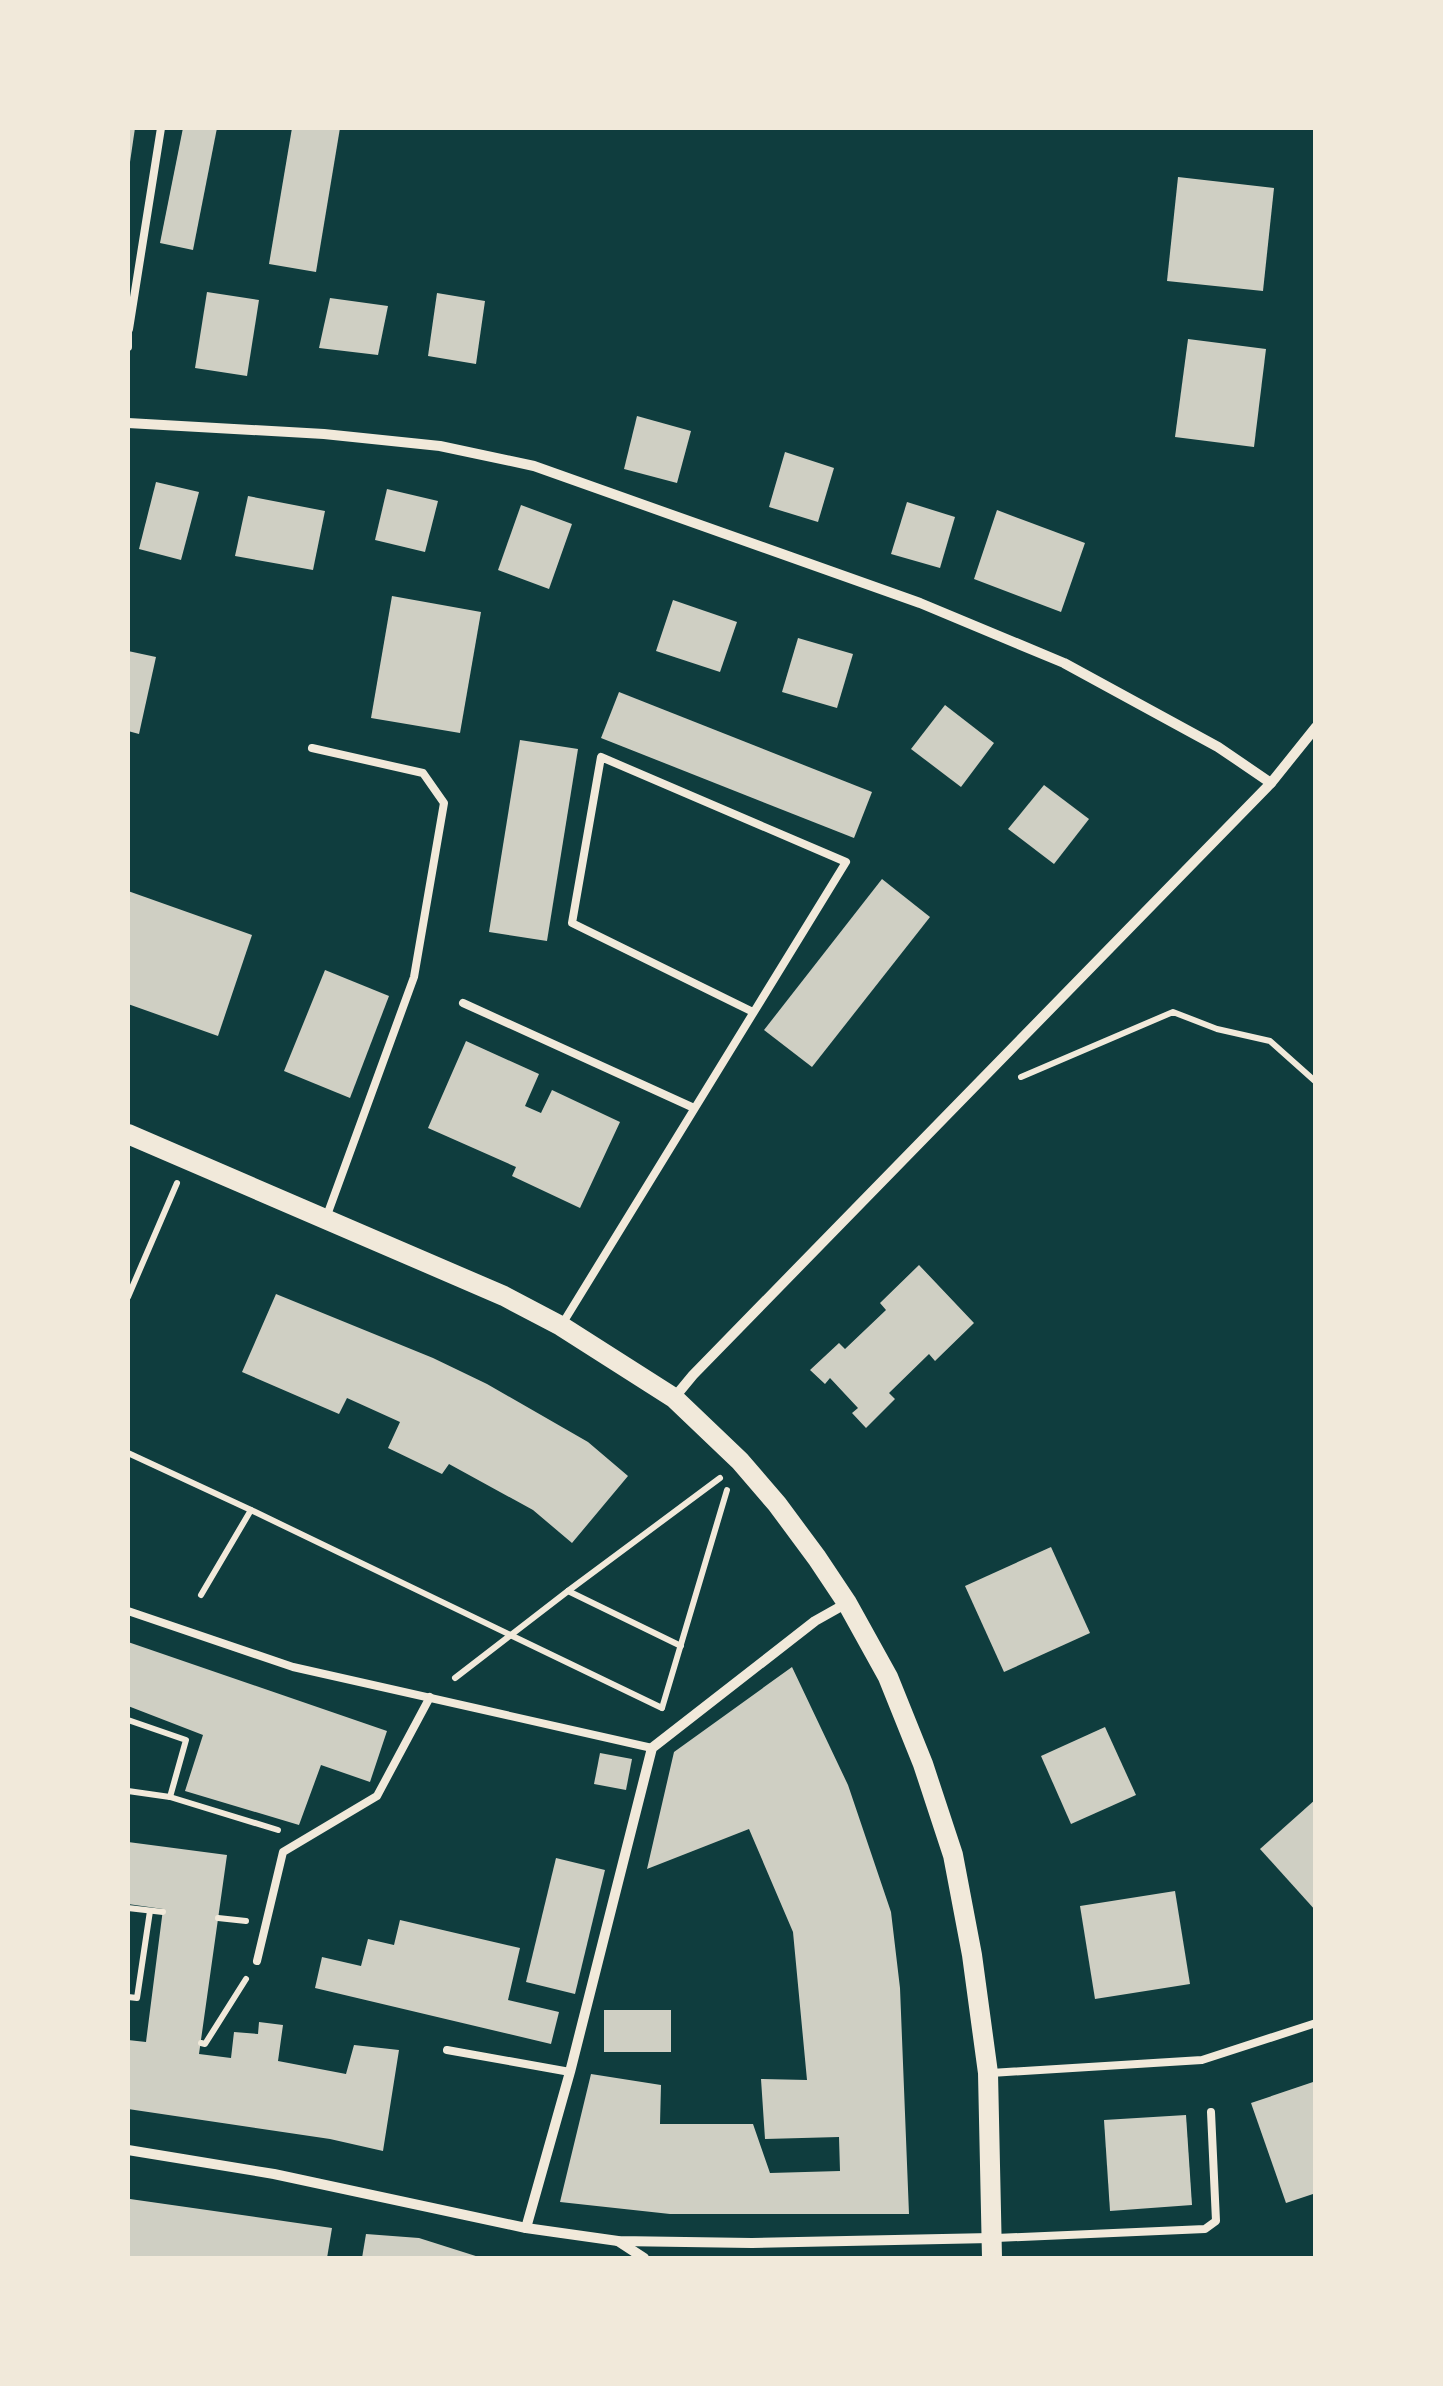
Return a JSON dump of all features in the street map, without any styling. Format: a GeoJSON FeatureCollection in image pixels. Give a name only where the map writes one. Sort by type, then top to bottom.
{"type":"FeatureCollection","features":[{"type":"Feature","properties":{"kind":"main road"},"geometry":{"type":"LineString","coordinates":[[128,1134],[504,1296],[561,1326],[674,1398],[740,1461],[787,1517],[847,1603],[888,1677],[923,1764],[953,1855],[988,2074],[992,2248]]}},
{"type":"Feature","properties":{"kind":"street"},"geometry":{"type":"LineString","coordinates":[[128,423],[324,434],[440,446],[534,466],[920,603],[1064,664],[1218,747],[1272,784]]}},
{"type":"Feature","properties":{"kind":"street"},"geometry":{"type":"LineString","coordinates":[[674,1398],[1272,784],[1316,727]]}},
{"type":"Feature","properties":{"kind":"street"},"geometry":{"type":"LineString","coordinates":[[526,2228],[652,1748],[815,1621],[847,1603]]}},
{"type":"Feature","properties":{"kind":"street"},"geometry":{"type":"LineString","coordinates":[[128,2150],[274,2174],[526,2228],[618,2240],[992,2248]]}},
{"type":"Feature","properties":{"kind":"street"},"geometry":{"type":"LineString","coordinates":[[618,2240],[644,2258]]}},
{"type":"Feature","properties":{"kind":"street"},"geometry":{"type":"LineString","coordinates":[[752,2243],[753,2258]]}},
{"type":"Feature","properties":{"kind":"lane"},"geometry":{"type":"LineString","coordinates":[[128,347],[161,128]]}},
{"type":"Feature","properties":{"kind":"lane"},"geometry":{"type":"LineString","coordinates":[[312,748],[423,773],[444,802],[414,978],[326,1218]]}},
{"type":"Feature","properties":{"kind":"lane"},"geometry":{"type":"LineString","coordinates":[[561,1326],[846,862],[601,756],[572,923],[753,1012]]}},
{"type":"Feature","properties":{"kind":"lane"},"geometry":{"type":"LineString","coordinates":[[463,1003],[694,1108]]}},
{"type":"Feature","properties":{"kind":"lane"},"geometry":{"type":"LineString","coordinates":[[128,1611],[294,1667],[652,1748]]}},
{"type":"Feature","properties":{"kind":"lane"},"geometry":{"type":"LineString","coordinates":[[257,1960],[284,1852],[378,1796],[430,1698]]}},
{"type":"Feature","properties":{"kind":"lane"},"geometry":{"type":"LineString","coordinates":[[988,2074],[1202,2060],[1316,2023]]}},
{"type":"Feature","properties":{"kind":"lane"},"geometry":{"type":"LineString","coordinates":[[448,2050],[570,2072]]}},
{"type":"Feature","properties":{"kind":"lane"},"geometry":{"type":"LineString","coordinates":[[992,2248],[1205,2229],[1216,2221],[1211,2112]]}},
{"type":"Feature","properties":{"kind":"path"},"geometry":{"type":"LineString","coordinates":[[1014,1080],[1173,1012],[1217,1029],[1270,1040],[1316,1082]]}},
{"type":"Feature","properties":{"kind":"path"},"geometry":{"type":"LineString","coordinates":[[128,1297],[188,1158]]}},
{"type":"Feature","properties":{"kind":"path"},"geometry":{"type":"LineString","coordinates":[[128,1453],[662,1708]]}},
{"type":"Feature","properties":{"kind":"path"},"geometry":{"type":"LineString","coordinates":[[430,1698],[740,1461]]}},
{"type":"Feature","properties":{"kind":"path"},"geometry":{"type":"LineString","coordinates":[[652,1748],[722,1500],[740,1461]]}},
{"type":"Feature","properties":{"kind":"path"},"geometry":{"type":"LineString","coordinates":[[202,1596],[250,1510]]}},
{"type":"Feature","properties":{"kind":"path"},"geometry":{"type":"LineString","coordinates":[[568,1591],[681,1646]]}},
{"type":"Feature","properties":{"kind":"path"},"geometry":{"type":"LineString","coordinates":[[128,1720],[186,1740],[170,1797]]}},
{"type":"Feature","properties":{"kind":"path"},"geometry":{"type":"LineString","coordinates":[[128,1791],[170,1797],[284,1831]]}},
{"type":"Feature","properties":{"kind":"path"},"geometry":{"type":"LineString","coordinates":[[128,1908],[163,1912]]}},
{"type":"Feature","properties":{"kind":"path"},"geometry":{"type":"LineString","coordinates":[[128,1997],[137,1998],[150,1911]]}},
{"type":"Feature","properties":{"kind":"path"},"geometry":{"type":"LineString","coordinates":[[200,2044],[205,2044],[257,1960]]}},
{"type":"Feature","properties":{"kind":"building"},"geometry":{"type":"Polygon","coordinates":[[[128,128],[135,128],[130,162],[128,162],[128,128]]]}},
{"type":"Feature","properties":{"kind":"building"},"geometry":{"type":"Polygon","coordinates":[[[183,128],[217,128],[193,250],[160,243],[183,128]]]}},
{"type":"Feature","properties":{"kind":"building"},"geometry":{"type":"Polygon","coordinates":[[[292,128],[340,128],[316,272],[269,264],[292,128]]]}},
{"type":"Feature","properties":{"kind":"building"},"geometry":{"type":"Polygon","coordinates":[[[1178,177],[1274,188],[1263,291],[1167,281],[1178,177]]]}},
{"type":"Feature","properties":{"kind":"building"},"geometry":{"type":"Polygon","coordinates":[[[207,292],[259,300],[247,376],[195,368],[207,292]]]}},
{"type":"Feature","properties":{"kind":"building"},"geometry":{"type":"Polygon","coordinates":[[[437,293],[485,301],[476,364],[428,356],[437,293]]]}},
{"type":"Feature","properties":{"kind":"building"},"geometry":{"type":"Polygon","coordinates":[[[330,298],[388,306],[378,355],[319,348],[330,298]]]}},
{"type":"Feature","properties":{"kind":"building"},"geometry":{"type":"Polygon","coordinates":[[[1188,339],[1266,349],[1254,447],[1175,437],[1188,339]]]}},
{"type":"Feature","properties":{"kind":"building"},"geometry":{"type":"Polygon","coordinates":[[[637,416],[691,431],[677,483],[624,469],[637,416]]]}},
{"type":"Feature","properties":{"kind":"building"},"geometry":{"type":"Polygon","coordinates":[[[785,452],[834,468],[818,522],[769,507],[785,452]]]}},
{"type":"Feature","properties":{"kind":"building"},"geometry":{"type":"Polygon","coordinates":[[[156,482],[199,492],[181,560],[139,549],[156,482]]]}},
{"type":"Feature","properties":{"kind":"building"},"geometry":{"type":"Polygon","coordinates":[[[387,489],[438,501],[425,552],[375,540],[387,489]]]}},
{"type":"Feature","properties":{"kind":"building"},"geometry":{"type":"Polygon","coordinates":[[[248,496],[325,511],[313,570],[235,556],[248,496]]]}},
{"type":"Feature","properties":{"kind":"building"},"geometry":{"type":"Polygon","coordinates":[[[907,502],[955,517],[940,568],[891,554],[907,502]]]}},
{"type":"Feature","properties":{"kind":"building"},"geometry":{"type":"Polygon","coordinates":[[[521,505],[572,524],[549,589],[498,570],[521,505]]]}},
{"type":"Feature","properties":{"kind":"building"},"geometry":{"type":"Polygon","coordinates":[[[997,510],[1085,543],[1061,612],[974,579],[997,510]]]}},
{"type":"Feature","properties":{"kind":"building"},"geometry":{"type":"Polygon","coordinates":[[[392,596],[481,612],[460,733],[371,718],[392,596]]]}},
{"type":"Feature","properties":{"kind":"building"},"geometry":{"type":"Polygon","coordinates":[[[673,600],[737,622],[720,672],[656,651],[673,600]]]}},
{"type":"Feature","properties":{"kind":"building"},"geometry":{"type":"Polygon","coordinates":[[[798,638],[853,654],[837,708],[782,692],[798,638]]]}},
{"type":"Feature","properties":{"kind":"building"},"geometry":{"type":"Polygon","coordinates":[[[128,651],[156,657],[139,734],[128,731],[128,651]]]}},
{"type":"Feature","properties":{"kind":"building"},"geometry":{"type":"Polygon","coordinates":[[[619,692],[872,792],[854,838],[601,738],[619,692]]]}},
{"type":"Feature","properties":{"kind":"building"},"geometry":{"type":"Polygon","coordinates":[[[945,705],[994,743],[961,787],[911,749],[945,705]]]}},
{"type":"Feature","properties":{"kind":"building"},"geometry":{"type":"Polygon","coordinates":[[[520,740],[578,749],[547,941],[489,932],[520,740]]]}},
{"type":"Feature","properties":{"kind":"building"},"geometry":{"type":"Polygon","coordinates":[[[1044,785],[1089,819],[1054,864],[1008,829],[1044,785]]]}},
{"type":"Feature","properties":{"kind":"building"},"geometry":{"type":"Polygon","coordinates":[[[882,879],[930,917],[812,1067],[764,1030],[882,879]]]}},
{"type":"Feature","properties":{"kind":"building"},"geometry":{"type":"Polygon","coordinates":[[[128,891],[252,935],[218,1036],[128,1004],[128,891]]]}},
{"type":"Feature","properties":{"kind":"building"},"geometry":{"type":"Polygon","coordinates":[[[325,970],[389,996],[350,1098],[284,1071],[325,970]]]}},
{"type":"Feature","properties":{"kind":"building"},"geometry":{"type":"Polygon","coordinates":[[[466,1041],[539,1074],[525,1106],[541,1113],[552,1090],[620,1122],[580,1208],[512,1176],[516,1167],[428,1128],[466,1041]]]}},
{"type":"Feature","properties":{"kind":"building"},"geometry":{"type":"Polygon","coordinates":[[[919,1265],[974,1323],[935,1361],[929,1354],[889,1393],[895,1399],[866,1428],[852,1413],[858,1408],[830,1378],[825,1384],[810,1370],[839,1343],[845,1349],[886,1310],[880,1303],[919,1265]]]}},
{"type":"Feature","properties":{"kind":"building"},"geometry":{"type":"Polygon","coordinates":[[[276,1294],[487,1384],[588,1442],[628,1476],[572,1543],[533,1510],[449,1464],[442,1474],[388,1448],[400,1422],[347,1398],[339,1414],[242,1372],[276,1294]]]}},
{"type":"Feature","properties":{"kind":"building"},"geometry":{"type":"Polygon","coordinates":[[[1051,1547],[1090,1633],[1004,1672],[965,1586],[1051,1547]]]}},
{"type":"Feature","properties":{"kind":"building"},"geometry":{"type":"Polygon","coordinates":[[[128,1642],[387,1731],[370,1782],[321,1765],[299,1825],[185,1791],[203,1735],[128,1706],[128,1642]]]}},
{"type":"Feature","properties":{"kind":"building"},"geometry":{"type":"Polygon","coordinates":[[[792,1667],[848,1785],[891,1912],[900,1988],[909,2214],[670,2214],[560,2202],[591,2074],[661,2085],[660,2124],[753,2124],[770,2173],[840,2171],[839,2137],[765,2139],[761,2079],[807,2080],[793,1932],[749,1829],[647,1869],[674,1752],[792,1667]]]}},
{"type":"Feature","properties":{"kind":"building"},"geometry":{"type":"Polygon","coordinates":[[[1105,1727],[1136,1795],[1071,1824],[1041,1756],[1105,1727]]]}},
{"type":"Feature","properties":{"kind":"building"},"geometry":{"type":"Polygon","coordinates":[[[600,1753],[632,1759],[626,1790],[594,1784],[600,1753]]]}},
{"type":"Feature","properties":{"kind":"building"},"geometry":{"type":"Polygon","coordinates":[[[1316,1799],[1316,1911],[1260,1849],[1316,1799]]]}},
{"type":"Feature","properties":{"kind":"building"},"geometry":{"type":"Polygon","coordinates":[[[128,1842],[227,1855],[199,2054],[231,2058],[234,2032],[258,2034],[259,2022],[283,2025],[278,2061],[346,2074],[354,2045],[399,2050],[383,2151],[330,2139],[128,2109],[128,2040],[146,2042],[163,1909],[128,1904],[128,1842]]]}},
{"type":"Feature","properties":{"kind":"building"},"geometry":{"type":"Polygon","coordinates":[[[556,1858],[605,1870],[575,1994],[526,1982],[556,1858]]]}},
{"type":"Feature","properties":{"kind":"building"},"geometry":{"type":"Polygon","coordinates":[[[1175,1891],[1190,1984],[1095,1999],[1080,1906],[1175,1891]]]}},
{"type":"Feature","properties":{"kind":"building"},"geometry":{"type":"Polygon","coordinates":[[[400,1920],[520,1948],[508,2000],[559,2012],[551,2044],[315,1988],[322,1957],[361,1966],[368,1939],[394,1945],[400,1920]]]}},
{"type":"Feature","properties":{"kind":"building"},"geometry":{"type":"Polygon","coordinates":[[[604,2010],[671,2010],[671,2052],[604,2052],[604,2010]]]}},
{"type":"Feature","properties":{"kind":"building"},"geometry":{"type":"Polygon","coordinates":[[[1316,2081],[1316,2193],[1286,2203],[1251,2103],[1316,2081]]]}},
{"type":"Feature","properties":{"kind":"building"},"geometry":{"type":"Polygon","coordinates":[[[1186,2115],[1192,2205],[1110,2211],[1104,2120],[1186,2115]]]}},
{"type":"Feature","properties":{"kind":"building"},"geometry":{"type":"Polygon","coordinates":[[[130,2199],[332,2228],[327,2258],[128,2258],[130,2199]]]}},
{"type":"Feature","properties":{"kind":"building"},"geometry":{"type":"Polygon","coordinates":[[[366,2234],[419,2238],[482,2258],[362,2258],[366,2234]]]}}]}
